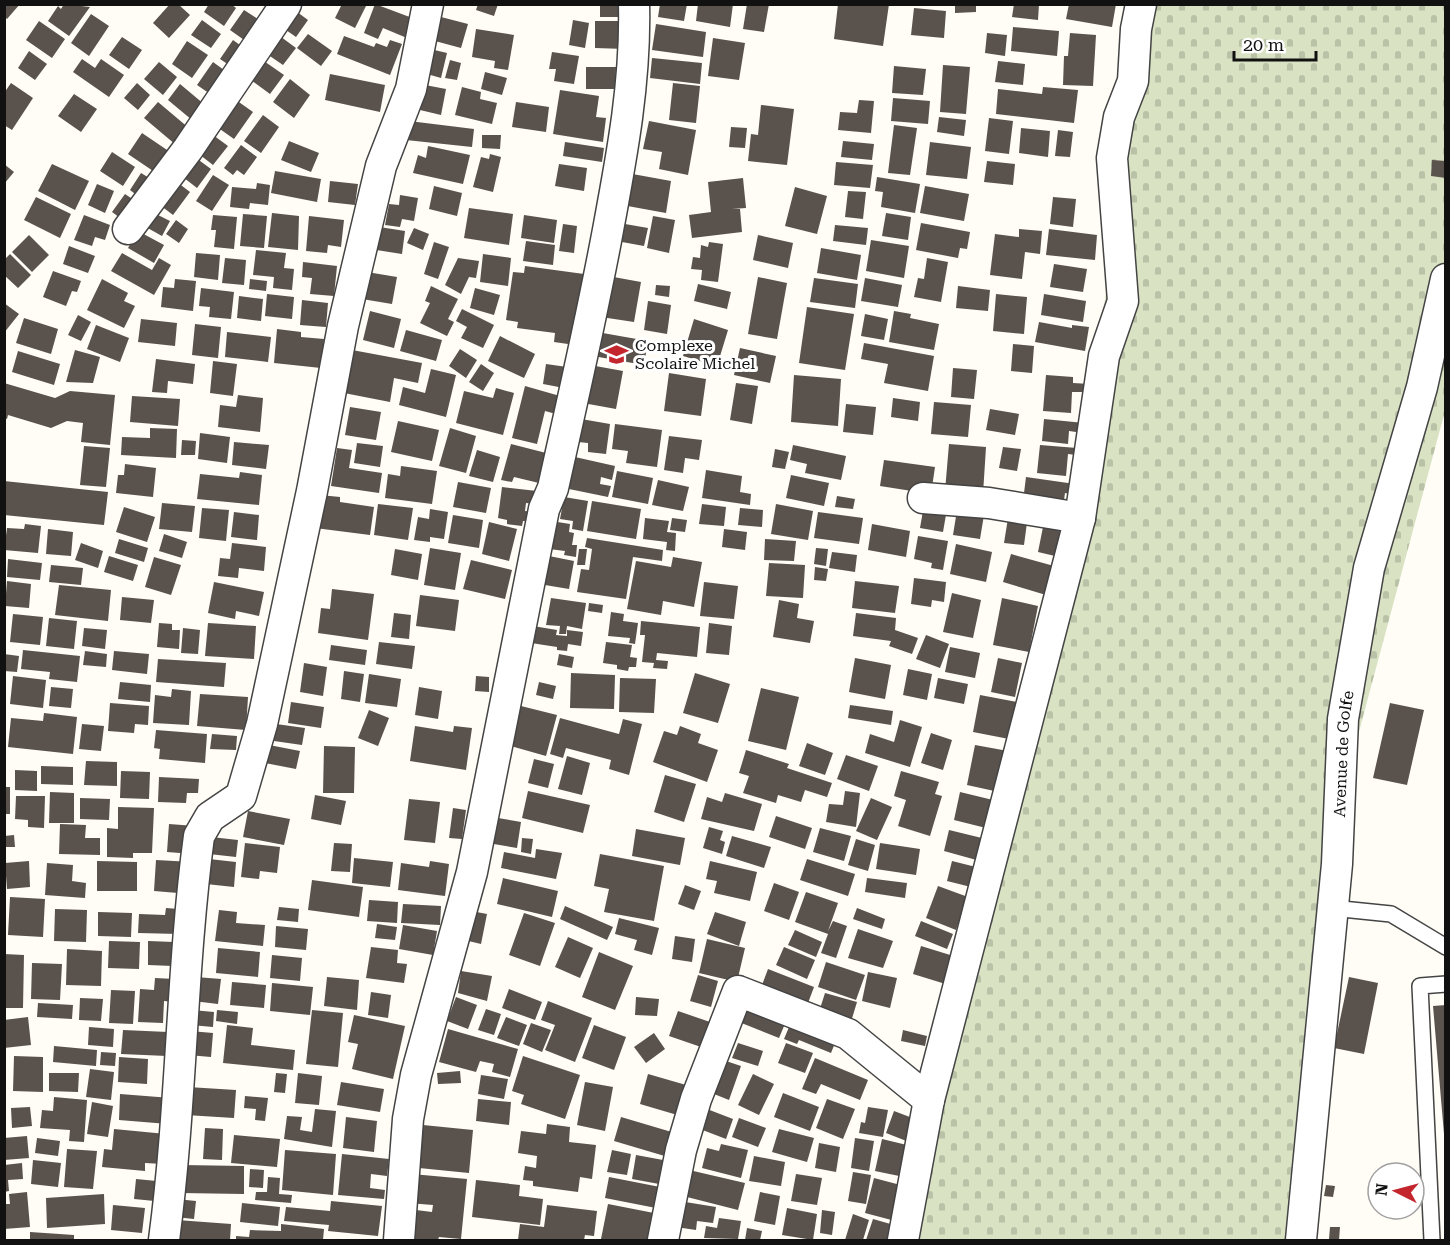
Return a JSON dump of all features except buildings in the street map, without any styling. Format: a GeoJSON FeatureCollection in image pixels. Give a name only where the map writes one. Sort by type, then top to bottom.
{"type":"FeatureCollection","features":[{"type":"Feature","properties":{"kind":"street"},"geometry":{"type":"LineString","coordinates":[[128,229],[188,149],[286,4]]}},
{"type":"Feature","properties":{"kind":"street"},"geometry":{"type":"LineString","coordinates":[[164,1240],[176,1132],[181,1009],[200,836],[210,817],[241,796],[262,724],[312,491],[343,326],[381,165],[411,89],[428,4]]}},
{"type":"Feature","properties":{"kind":"street"},"geometry":{"type":"LineString","coordinates":[[399,1240],[408,1119],[416,1075],[472,872],[544,509],[553,488],[598,282],[625,144],[634,40],[634,4]]}},
{"type":"Feature","properties":{"kind":"street"},"geometry":{"type":"LineString","coordinates":[[903,1240],[929,1101],[1080,518],[1104,356],[1123,301],[1112,158],[1119,117],[1133,81],[1141,4]]}},
{"type":"Feature","properties":{"kind":"street","name":"Avenue de Golfe"},"geometry":{"type":"LineString","coordinates":[[1301,1240],[1337,864],[1343,719],[1369,568],[1422,387],[1446,279]]}},
{"type":"Feature","properties":{"kind":"street"},"geometry":{"type":"LineString","coordinates":[[923,498],[989,503],[1080,518]]}},
{"type":"Feature","properties":{"kind":"street"},"geometry":{"type":"LineString","coordinates":[[663,1240],[681,1150],[696,1099],[738,991],[848,1034],[929,1101]]}},
{"type":"Feature","properties":{"kind":"lane"},"geometry":{"type":"LineString","coordinates":[[1332,908],[1391,914],[1446,947]]}},
{"type":"Feature","properties":{"kind":"lane"},"geometry":{"type":"LineString","coordinates":[[1432,1240],[1420,986],[1446,984]]}},
{"type":"Feature","properties":{"kind":"green space"},"geometry":{"type":"Polygon","coordinates":[[[1149,5],[1445,5],[1445,411],[1327,851],[1316,1240],[917,1240],[934,1148],[1063,580],[1149,5]]]}},
{"type":"Feature","properties":{"kind":"place","name":"Complexe Scolaire Michel"},"geometry":{"type":"Point","coordinates":[617,354]}}]}
